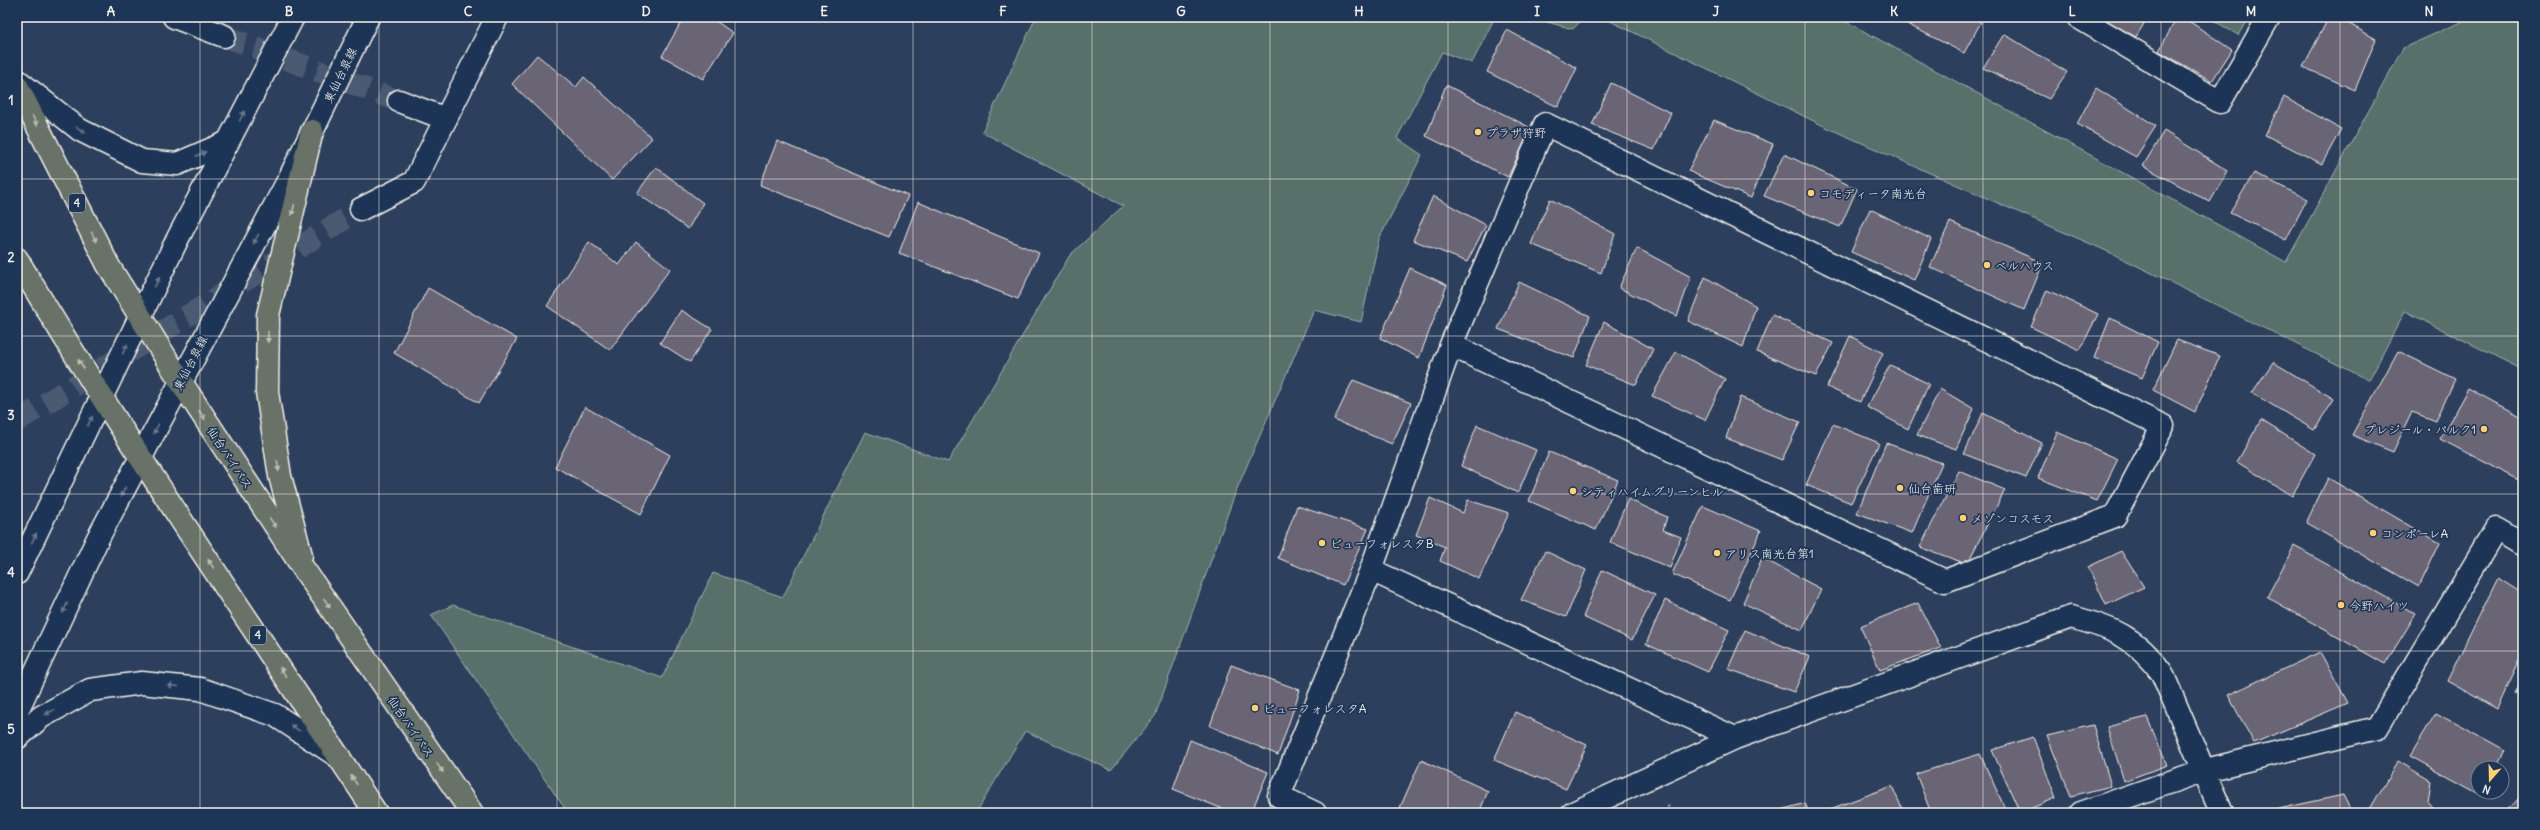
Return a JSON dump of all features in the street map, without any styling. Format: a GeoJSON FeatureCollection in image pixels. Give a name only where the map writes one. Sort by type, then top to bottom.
{"type":"FeatureCollection","features":[{"type":"Feature","properties":{"kind":"highway","name":"仙台バイパス"},"geometry":{"type":"LineString","coordinates":[[17,86],[108,265],[140,317],[305,571],[472,813]]}},
{"type":"Feature","properties":{"kind":"highway"},"geometry":{"type":"LineString","coordinates":[[305,571],[280,476],[266,381],[268,315],[312,131]]}},
{"type":"Feature","properties":{"kind":"highway","name":"4"},"geometry":{"type":"LineString","coordinates":[[17,259],[102,397],[376,813]]}},
{"type":"Feature","properties":{"kind":"street"},"geometry":{"type":"LineString","coordinates":[[174,17],[224,36]]}},
{"type":"Feature","properties":{"kind":"street"},"geometry":{"type":"LineString","coordinates":[[17,573],[177,240],[293,17]]}},
{"type":"Feature","properties":{"kind":"street","name":"東仙台泉線"},"geometry":{"type":"LineString","coordinates":[[17,711],[98,538],[312,131],[368,17]]}},
{"type":"Feature","properties":{"kind":"street"},"geometry":{"type":"LineString","coordinates":[[361,209],[414,182],[497,17]]}},
{"type":"Feature","properties":{"kind":"street"},"geometry":{"type":"LineString","coordinates":[[2078,17],[2220,102],[2269,17]]}},
{"type":"Feature","properties":{"kind":"street"},"geometry":{"type":"LineString","coordinates":[[17,80],[80,130],[142,160],[177,164],[228,142]]}},
{"type":"Feature","properties":{"kind":"street"},"geometry":{"type":"LineString","coordinates":[[399,100],[446,118]]}},
{"type":"Feature","properties":{"kind":"street"},"geometry":{"type":"LineString","coordinates":[[1315,813],[1279,796],[1371,570],[1451,345],[1545,124],[2163,426],[2115,516],[1945,581],[1451,345]]}},
{"type":"Feature","properties":{"kind":"street"},"geometry":{"type":"LineString","coordinates":[[2081,813],[2202,771],[2377,728],[2496,529],[2523,545]]}},
{"type":"Feature","properties":{"kind":"street"},"geometry":{"type":"LineString","coordinates":[[1371,570],[1735,738]]}},
{"type":"Feature","properties":{"kind":"street"},"geometry":{"type":"LineString","coordinates":[[1573,813],[1735,738],[2071,617],[2126,636],[2148,653],[2162,673],[2202,771],[2222,813]]}},
{"type":"Feature","properties":{"kind":"street"},"geometry":{"type":"LineString","coordinates":[[17,738],[41,717],[90,690],[142,683],[200,689],[276,715],[339,757]]}},
{"type":"Feature","properties":{"kind":"green space"},"geometry":{"type":"Polygon","coordinates":[[[1036,17],[1495,17],[1472,63],[1442,52],[1397,138],[1422,155],[1379,239],[1361,322],[1314,310],[1236,491],[1155,716],[1111,770],[1025,731],[976,813],[568,813],[431,615],[453,605],[662,678],[713,573],[783,597],[865,432],[948,462],[1070,255],[1123,206],[982,132],[1036,17]]]}},
{"type":"Feature","properties":{"kind":"green space"},"geometry":{"type":"Polygon","coordinates":[[[1529,17],[1585,17],[1573,29],[1529,17]]]}},
{"type":"Feature","properties":{"kind":"green space"},"geometry":{"type":"Polygon","coordinates":[[[1602,17],[1838,17],[2286,262],[2403,48],[2466,20],[2468,17],[2523,17],[2523,370],[2405,311],[2369,380],[2111,253],[1828,128],[1602,17]]]}},
{"type":"Feature","properties":{"kind":"green space"},"geometry":{"type":"Polygon","coordinates":[[[2208,17],[2249,17],[2238,35],[2208,17]]]}},
{"type":"Feature","properties":{"kind":"building"},"geometry":{"type":"Polygon","coordinates":[[[684,17],[710,17],[733,33],[703,79],[662,56],[684,17]]]}},
{"type":"Feature","properties":{"kind":"building"},"geometry":{"type":"Polygon","coordinates":[[[1971,17],[1981,22],[1964,53],[1895,18],[1971,17]]]}},
{"type":"Feature","properties":{"kind":"building"},"geometry":{"type":"Polygon","coordinates":[[[2100,17],[2148,17],[2136,37],[2100,17]]]}},
{"type":"Feature","properties":{"kind":"building"},"geometry":{"type":"Polygon","coordinates":[[[2177,17],[2183,17],[2232,50],[2212,81],[2159,51],[2177,17]]]}},
{"type":"Feature","properties":{"kind":"building"},"geometry":{"type":"Polygon","coordinates":[[[2329,17],[2337,17],[2376,39],[2355,90],[2303,67],[2329,17]]]}},
{"type":"Feature","properties":{"kind":"building"},"geometry":{"type":"Polygon","coordinates":[[[1507,30],[1577,68],[1558,107],[1487,72],[1507,30]]]}},
{"type":"Feature","properties":{"kind":"building"},"geometry":{"type":"Polygon","coordinates":[[[2004,34],[2067,72],[2049,99],[1983,68],[2004,34]]]}},
{"type":"Feature","properties":{"kind":"building"},"geometry":{"type":"Polygon","coordinates":[[[537,55],[576,87],[584,77],[652,138],[612,180],[512,84],[537,55]]]}},
{"type":"Feature","properties":{"kind":"building"},"geometry":{"type":"Polygon","coordinates":[[[1611,83],[1671,113],[1654,150],[1592,125],[1611,83]]]}},
{"type":"Feature","properties":{"kind":"building","name":"プラザ狩野"},"geometry":{"type":"Polygon","coordinates":[[[1446,85],[1531,128],[1508,177],[1426,136],[1446,85]]]}},
{"type":"Feature","properties":{"kind":"building"},"geometry":{"type":"Polygon","coordinates":[[[2096,88],[2156,126],[2136,157],[2077,124],[2096,88]]]}},
{"type":"Feature","properties":{"kind":"building"},"geometry":{"type":"Polygon","coordinates":[[[2284,97],[2341,129],[2322,164],[2265,135],[2284,97]]]}},
{"type":"Feature","properties":{"kind":"building"},"geometry":{"type":"Polygon","coordinates":[[[1714,120],[1773,144],[1751,198],[1688,171],[1714,120]]]}},
{"type":"Feature","properties":{"kind":"building"},"geometry":{"type":"Polygon","coordinates":[[[2164,131],[2228,171],[2210,202],[2143,166],[2164,131]]]}},
{"type":"Feature","properties":{"kind":"building"},"geometry":{"type":"Polygon","coordinates":[[[777,141],[908,196],[889,237],[760,185],[777,141]]]}},
{"type":"Feature","properties":{"kind":"building","name":"コモディータ南光台"},"geometry":{"type":"Polygon","coordinates":[[[1784,154],[1857,189],[1840,227],[1764,196],[1784,154]]]}},
{"type":"Feature","properties":{"kind":"building"},"geometry":{"type":"Polygon","coordinates":[[[656,167],[703,203],[688,229],[637,193],[656,167]]]}},
{"type":"Feature","properties":{"kind":"building"},"geometry":{"type":"Polygon","coordinates":[[[2254,173],[2307,199],[2286,240],[2230,213],[2254,173]]]}},
{"type":"Feature","properties":{"kind":"building"},"geometry":{"type":"Polygon","coordinates":[[[1433,196],[1486,225],[1467,262],[1413,240],[1433,196]]]}},
{"type":"Feature","properties":{"kind":"building"},"geometry":{"type":"Polygon","coordinates":[[[1550,199],[1615,234],[1601,273],[1531,244],[1550,199]]]}},
{"type":"Feature","properties":{"kind":"building"},"geometry":{"type":"Polygon","coordinates":[[[918,202],[1039,253],[1018,299],[899,253],[918,202]]]}},
{"type":"Feature","properties":{"kind":"building"},"geometry":{"type":"Polygon","coordinates":[[[1870,209],[1931,239],[1914,280],[1851,252],[1870,209]]]}},
{"type":"Feature","properties":{"kind":"building","name":"ベルハウス"},"geometry":{"type":"Polygon","coordinates":[[[1950,222],[2043,263],[2024,310],[1930,267],[1950,222]]]}},
{"type":"Feature","properties":{"kind":"building"},"geometry":{"type":"Polygon","coordinates":[[[589,242],[619,265],[636,242],[670,269],[610,350],[547,306],[589,242]]]}},
{"type":"Feature","properties":{"kind":"building"},"geometry":{"type":"Polygon","coordinates":[[[1637,248],[1691,277],[1677,316],[1619,288],[1637,248]]]}},
{"type":"Feature","properties":{"kind":"building"},"geometry":{"type":"Polygon","coordinates":[[[1410,268],[1447,285],[1419,358],[1380,338],[1410,268]]]}},
{"type":"Feature","properties":{"kind":"building"},"geometry":{"type":"Polygon","coordinates":[[[1705,277],[1756,306],[1743,347],[1688,321],[1705,277]]]}},
{"type":"Feature","properties":{"kind":"building"},"geometry":{"type":"Polygon","coordinates":[[[1519,282],[1590,316],[1574,358],[1498,329],[1519,282]]]}},
{"type":"Feature","properties":{"kind":"building"},"geometry":{"type":"Polygon","coordinates":[[[428,288],[517,339],[479,403],[394,353],[428,288]]]}},
{"type":"Feature","properties":{"kind":"building"},"geometry":{"type":"Polygon","coordinates":[[[2047,290],[2098,314],[2080,350],[2031,327],[2047,290]]]}},
{"type":"Feature","properties":{"kind":"building"},"geometry":{"type":"Polygon","coordinates":[[[681,310],[712,329],[690,362],[660,343],[681,310]]]}},
{"type":"Feature","properties":{"kind":"building"},"geometry":{"type":"Polygon","coordinates":[[[1772,315],[1833,343],[1816,376],[1757,352],[1772,315]]]}},
{"type":"Feature","properties":{"kind":"building"},"geometry":{"type":"Polygon","coordinates":[[[2110,318],[2158,342],[2142,378],[2094,358],[2110,318]]]}},
{"type":"Feature","properties":{"kind":"building"},"geometry":{"type":"Polygon","coordinates":[[[1604,322],[1653,349],[1636,385],[1586,365],[1604,322]]]}},
{"type":"Feature","properties":{"kind":"building"},"geometry":{"type":"Polygon","coordinates":[[[1850,336],[1883,353],[1860,402],[1827,387],[1850,336]]]}},
{"type":"Feature","properties":{"kind":"building"},"geometry":{"type":"Polygon","coordinates":[[[2177,340],[2220,356],[2195,412],[2153,390],[2177,340]]]}},
{"type":"Feature","properties":{"kind":"building"},"geometry":{"type":"Polygon","coordinates":[[[2398,351],[2455,379],[2436,421],[2412,412],[2393,452],[2352,435],[2398,351]]]}},
{"type":"Feature","properties":{"kind":"building"},"geometry":{"type":"Polygon","coordinates":[[[1676,352],[1725,379],[1705,420],[1652,396],[1676,352]]]}},
{"type":"Feature","properties":{"kind":"building"},"geometry":{"type":"Polygon","coordinates":[[[2273,362],[2334,399],[2314,430],[2252,393],[2273,362]]]}},
{"type":"Feature","properties":{"kind":"building"},"geometry":{"type":"Polygon","coordinates":[[[1890,365],[1929,384],[1908,429],[1867,407],[1890,365]]]}},
{"type":"Feature","properties":{"kind":"building"},"geometry":{"type":"Polygon","coordinates":[[[1353,380],[1411,403],[1392,444],[1334,420],[1353,380]]]}},
{"type":"Feature","properties":{"kind":"building","name":"プレジール・パルク1"},"geometry":{"type":"Polygon","coordinates":[[[2468,388],[2523,418],[2523,482],[2440,439],[2468,388]]]}},
{"type":"Feature","properties":{"kind":"building"},"geometry":{"type":"Polygon","coordinates":[[[1940,389],[1974,409],[1956,449],[1917,435],[1940,389]]]}},
{"type":"Feature","properties":{"kind":"building"},"geometry":{"type":"Polygon","coordinates":[[[1740,397],[1800,422],[1782,460],[1726,438],[1740,397]]]}},
{"type":"Feature","properties":{"kind":"building"},"geometry":{"type":"Polygon","coordinates":[[[585,407],[670,455],[641,514],[555,467],[585,407]]]}},
{"type":"Feature","properties":{"kind":"building"},"geometry":{"type":"Polygon","coordinates":[[[1983,413],[2042,443],[2026,478],[1964,454],[1983,413]]]}},
{"type":"Feature","properties":{"kind":"building"},"geometry":{"type":"Polygon","coordinates":[[[2261,420],[2315,454],[2292,496],[2237,462],[2261,420]]]}},
{"type":"Feature","properties":{"kind":"building"},"geometry":{"type":"Polygon","coordinates":[[[1833,424],[1879,443],[1851,503],[1806,485],[1833,424]]]}},
{"type":"Feature","properties":{"kind":"building"},"geometry":{"type":"Polygon","coordinates":[[[1477,425],[1536,450],[1518,493],[1461,466],[1477,425]]]}},
{"type":"Feature","properties":{"kind":"building"},"geometry":{"type":"Polygon","coordinates":[[[2057,432],[2118,459],[2097,501],[2038,478],[2057,432]]]}},
{"type":"Feature","properties":{"kind":"building","name":"仙台歯研"},"geometry":{"type":"Polygon","coordinates":[[[1886,443],[1942,463],[1912,533],[1857,513],[1886,443]]]}},
{"type":"Feature","properties":{"kind":"building","name":"シティハイムグリーンヒル"},"geometry":{"type":"Polygon","coordinates":[[[1549,452],[1618,480],[1596,530],[1529,501],[1549,452]]]}},
{"type":"Feature","properties":{"kind":"building","name":"メゾンコスモス"},"geometry":{"type":"Polygon","coordinates":[[[1959,471],[2005,490],[1967,564],[1920,547],[1959,471]]]}},
{"type":"Feature","properties":{"kind":"building","name":"コンポーレA"},"geometry":{"type":"Polygon","coordinates":[[[2328,478],[2440,543],[2419,587],[2306,523],[2328,478]]]}},
{"type":"Feature","properties":{"kind":"building"},"geometry":{"type":"Polygon","coordinates":[[[1430,498],[1463,513],[1468,500],[1509,513],[1479,579],[1440,561],[1445,547],[1416,535],[1430,498]]]}},
{"type":"Feature","properties":{"kind":"building"},"geometry":{"type":"Polygon","coordinates":[[[1628,499],[1667,517],[1663,530],[1681,537],[1670,568],[1610,542],[1628,499]]]}},
{"type":"Feature","properties":{"kind":"building","name":"ビューフォレスタB"},"geometry":{"type":"Polygon","coordinates":[[[1297,506],[1368,529],[1343,585],[1278,558],[1297,506]]]}},
{"type":"Feature","properties":{"kind":"building","name":"アリス南光台第1"},"geometry":{"type":"Polygon","coordinates":[[[1703,506],[1761,531],[1730,600],[1672,574],[1703,506]]]}},
{"type":"Feature","properties":{"kind":"building","name":"今野ハイツ"},"geometry":{"type":"Polygon","coordinates":[[[2294,546],[2416,614],[2385,664],[2267,597],[2294,546]]]}},
{"type":"Feature","properties":{"kind":"building"},"geometry":{"type":"Polygon","coordinates":[[[1545,551],[1586,570],[1566,617],[1521,600],[1545,551]]]}},
{"type":"Feature","properties":{"kind":"building"},"geometry":{"type":"Polygon","coordinates":[[[2121,551],[2144,587],[2106,605],[2088,567],[2121,551]]]}},
{"type":"Feature","properties":{"kind":"building"},"geometry":{"type":"Polygon","coordinates":[[[1762,558],[1821,589],[1802,630],[1743,603],[1762,558]]]}},
{"type":"Feature","properties":{"kind":"building"},"geometry":{"type":"Polygon","coordinates":[[[1602,570],[1655,595],[1632,640],[1583,617],[1602,570]]]}},
{"type":"Feature","properties":{"kind":"building"},"geometry":{"type":"Polygon","coordinates":[[[2498,578],[2523,594],[2523,653],[2497,709],[2447,681],[2498,578]]]}},
{"type":"Feature","properties":{"kind":"building"},"geometry":{"type":"Polygon","coordinates":[[[1665,600],[1729,630],[1708,672],[1646,644],[1665,600]]]}},
{"type":"Feature","properties":{"kind":"building"},"geometry":{"type":"Polygon","coordinates":[[[1918,603],[1941,648],[1880,670],[1860,626],[1918,603]]]}},
{"type":"Feature","properties":{"kind":"building"},"geometry":{"type":"Polygon","coordinates":[[[1745,630],[1810,657],[1794,692],[1728,669],[1745,630]]]}},
{"type":"Feature","properties":{"kind":"building"},"geometry":{"type":"Polygon","coordinates":[[[2320,652],[2348,703],[2254,743],[2228,695],[2320,652]]]}},
{"type":"Feature","properties":{"kind":"building","name":"ビューフォレスタA"},"geometry":{"type":"Polygon","coordinates":[[[1231,665],[1300,690],[1278,755],[1210,726],[1231,665]]]}},
{"type":"Feature","properties":{"kind":"building"},"geometry":{"type":"Polygon","coordinates":[[[2523,680],[2523,697],[2515,693],[2523,680]]]}},
{"type":"Feature","properties":{"kind":"building"},"geometry":{"type":"Polygon","coordinates":[[[1515,712],[1587,745],[1566,789],[1494,760],[1515,712]]]}},
{"type":"Feature","properties":{"kind":"building"},"geometry":{"type":"Polygon","coordinates":[[[2436,713],[2505,751],[2500,760],[2470,760],[2470,789],[2410,756],[2436,713]]]}},
{"type":"Feature","properties":{"kind":"building"},"geometry":{"type":"Polygon","coordinates":[[[2147,717],[2167,765],[2124,781],[2107,727],[2147,717]]]}},
{"type":"Feature","properties":{"kind":"building"},"geometry":{"type":"Polygon","coordinates":[[[2093,725],[2111,786],[2071,796],[2047,736],[2093,725]]]}},
{"type":"Feature","properties":{"kind":"building"},"geometry":{"type":"Polygon","coordinates":[[[2033,737],[2056,798],[2020,813],[1992,750],[2033,737]]]}},
{"type":"Feature","properties":{"kind":"building"},"geometry":{"type":"Polygon","coordinates":[[[1190,740],[1268,772],[1251,813],[1233,813],[1173,789],[1190,740]]]}},
{"type":"Feature","properties":{"kind":"building"},"geometry":{"type":"Polygon","coordinates":[[[1980,754],[2007,813],[1931,813],[1916,774],[1980,754]]]}},
{"type":"Feature","properties":{"kind":"building"},"geometry":{"type":"Polygon","coordinates":[[[1421,760],[1488,791],[1479,813],[1409,813],[1399,810],[1421,760]]]}},
{"type":"Feature","properties":{"kind":"building"},"geometry":{"type":"Polygon","coordinates":[[[2398,761],[2431,781],[2428,801],[2433,807],[2429,813],[2372,813],[2370,809],[2398,761]]]}},
{"type":"Feature","properties":{"kind":"building"},"geometry":{"type":"Polygon","coordinates":[[[1892,786],[1904,813],[1822,812],[1892,786]]]}},
{"type":"Feature","properties":{"kind":"building"},"geometry":{"type":"Polygon","coordinates":[[[2523,793],[2523,813],[2507,812],[2523,793]]]}},
{"type":"Feature","properties":{"kind":"building"},"geometry":{"type":"Polygon","coordinates":[[[2343,795],[2352,813],[2276,813],[2274,810],[2343,795]]]}},
{"type":"Feature","properties":{"kind":"building"},"geometry":{"type":"Polygon","coordinates":[[[1805,803],[1809,813],[1771,813],[1805,803]]]}},
{"type":"Feature","properties":{"kind":"tunnel"},"geometry":{"type":"LineString","coordinates":[[224,36],[399,101]]}},
{"type":"Feature","properties":{"kind":"tunnel"},"geometry":{"type":"LineString","coordinates":[[17,421],[361,209]]}},
{"type":"Feature","properties":{"kind":"place","name":"プラザ狩野"},"geometry":{"type":"Point","coordinates":[1478,132]}},
{"type":"Feature","properties":{"kind":"place","name":"コモディータ南光台"},"geometry":{"type":"Point","coordinates":[1811,193]}},
{"type":"Feature","properties":{"kind":"place","name":"ベルハウス"},"geometry":{"type":"Point","coordinates":[1987,265]}},
{"type":"Feature","properties":{"kind":"place","name":"プレジール・パルク1"},"geometry":{"type":"Point","coordinates":[2484,429]}},
{"type":"Feature","properties":{"kind":"place","name":"仙台歯研"},"geometry":{"type":"Point","coordinates":[1900,488]}},
{"type":"Feature","properties":{"kind":"place","name":"シティハイムグリーンヒル"},"geometry":{"type":"Point","coordinates":[1573,491]}},
{"type":"Feature","properties":{"kind":"place","name":"メゾンコスモス"},"geometry":{"type":"Point","coordinates":[1963,518]}},
{"type":"Feature","properties":{"kind":"place","name":"コンポーレA"},"geometry":{"type":"Point","coordinates":[2373,533]}},
{"type":"Feature","properties":{"kind":"place","name":"ビューフォレスタB"},"geometry":{"type":"Point","coordinates":[1322,543]}},
{"type":"Feature","properties":{"kind":"place","name":"アリス南光台第1"},"geometry":{"type":"Point","coordinates":[1717,553]}},
{"type":"Feature","properties":{"kind":"place","name":"今野ハイツ"},"geometry":{"type":"Point","coordinates":[2341,605]}},
{"type":"Feature","properties":{"kind":"place","name":"ビューフォレスタA"},"geometry":{"type":"Point","coordinates":[1255,708]}}]}
